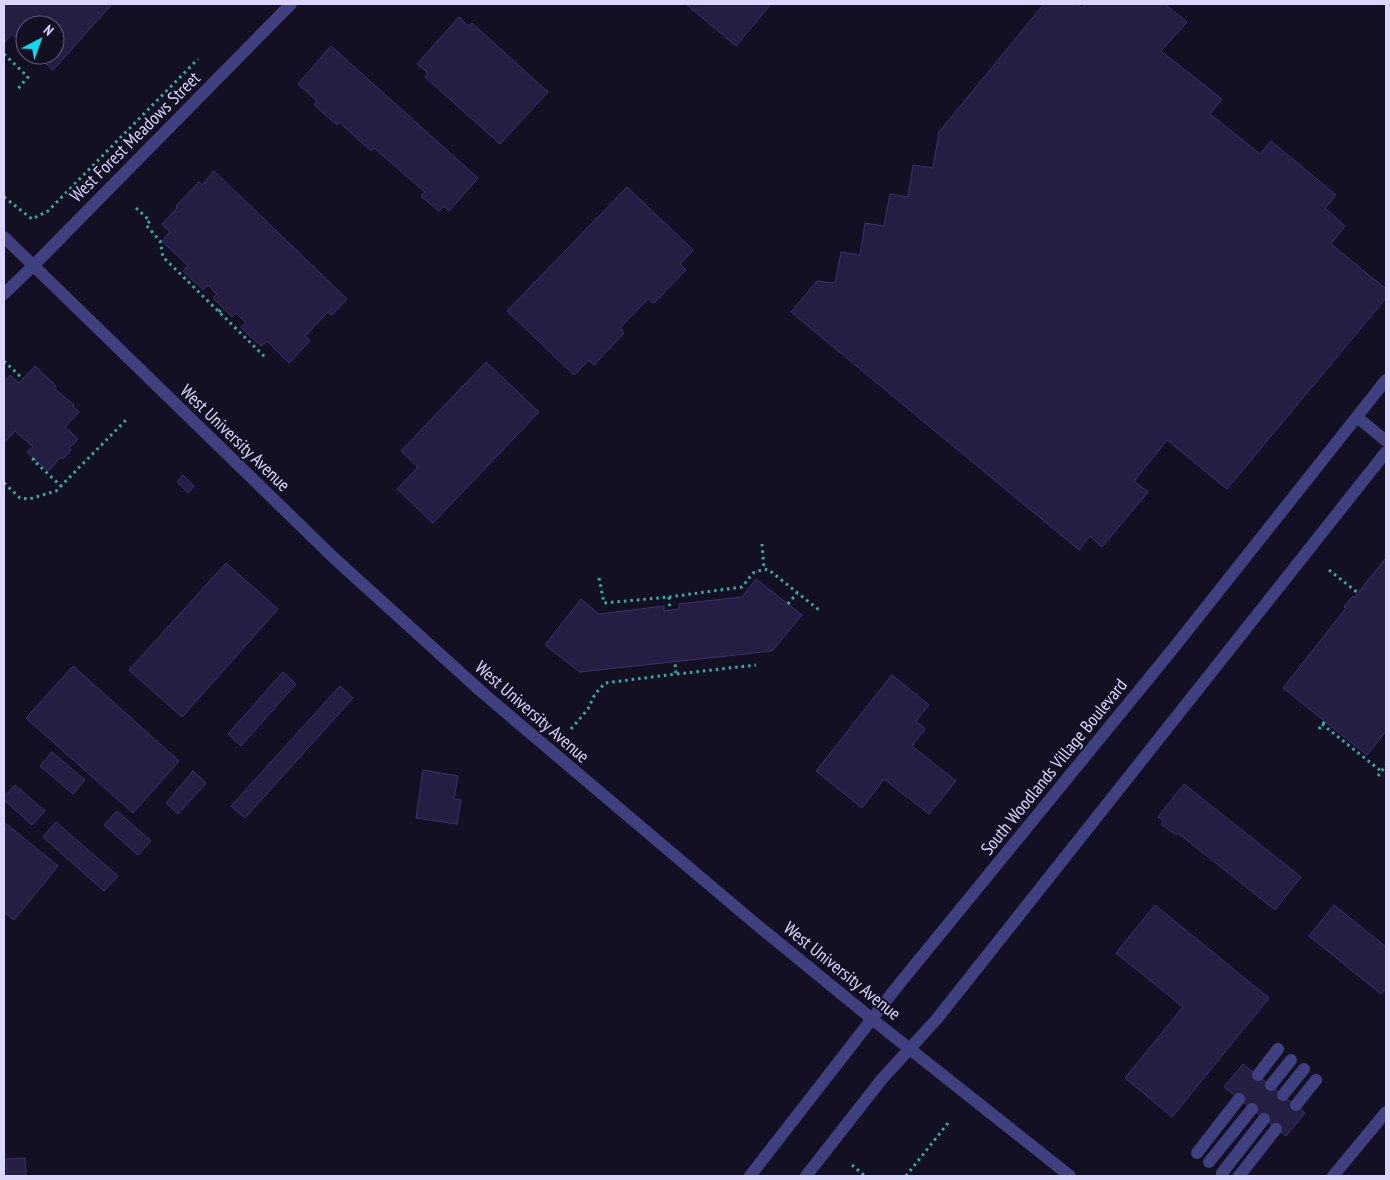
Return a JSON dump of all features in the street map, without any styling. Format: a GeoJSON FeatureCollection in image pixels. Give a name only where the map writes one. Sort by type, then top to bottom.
{"type":"FeatureCollection","features":[{"type":"Feature","properties":{"kind":"street","name":"West Forest Meadows Street"},"geometry":{"type":"LineString","coordinates":[[4,294],[34,266],[290,4]]}},
{"type":"Feature","properties":{"kind":"street","name":"West University Avenue"},"geometry":{"type":"LineString","coordinates":[[4,237],[335,559],[455,668],[586,781],[872,1019],[1070,1176]]}},
{"type":"Feature","properties":{"kind":"street","name":"South Woodlands Village Boulevard"},"geometry":{"type":"LineString","coordinates":[[750,1176],[872,1019],[1172,650],[1386,380]]}},
{"type":"Feature","properties":{"kind":"street"},"geometry":{"type":"LineString","coordinates":[[1358,417],[1386,441]]}},
{"type":"Feature","properties":{"kind":"street"},"geometry":{"type":"LineString","coordinates":[[806,1176],[882,1079],[942,1013],[1386,452]]}},
{"type":"Feature","properties":{"kind":"street"},"geometry":{"type":"LineString","coordinates":[[1258,1075],[1278,1049]]}},
{"type":"Feature","properties":{"kind":"street"},"geometry":{"type":"LineString","coordinates":[[1270,1085],[1291,1060]]}},
{"type":"Feature","properties":{"kind":"street"},"geometry":{"type":"LineString","coordinates":[[1283,1095],[1304,1069]]}},
{"type":"Feature","properties":{"kind":"street"},"geometry":{"type":"LineString","coordinates":[[1296,1105],[1316,1080]]}},
{"type":"Feature","properties":{"kind":"street"},"geometry":{"type":"LineString","coordinates":[[1197,1153],[1239,1099]]}},
{"type":"Feature","properties":{"kind":"street"},"geometry":{"type":"LineString","coordinates":[[1209,1162],[1252,1109]]}},
{"type":"Feature","properties":{"kind":"street"},"geometry":{"type":"LineString","coordinates":[[1333,1176],[1386,1112]]}},
{"type":"Feature","properties":{"kind":"street"},"geometry":{"type":"LineString","coordinates":[[1222,1173],[1264,1119]]}},
{"type":"Feature","properties":{"kind":"street"},"geometry":{"type":"LineString","coordinates":[[1239,1176],[1276,1129]]}},
{"type":"Feature","properties":{"kind":"path"},"geometry":{"type":"LineString","coordinates":[[4,54],[28,78],[16,91]]}},
{"type":"Feature","properties":{"kind":"path"},"geometry":{"type":"LineString","coordinates":[[4,197],[32,219],[48,211],[198,59]]}},
{"type":"Feature","properties":{"kind":"path"},"geometry":{"type":"LineString","coordinates":[[136,208],[150,221],[146,225],[160,241],[164,256],[193,283],[219,312],[250,339],[265,357]]}},
{"type":"Feature","properties":{"kind":"path"},"geometry":{"type":"LineString","coordinates":[[219,312],[223,307]]}},
{"type":"Feature","properties":{"kind":"path"},"geometry":{"type":"LineString","coordinates":[[4,363],[23,378]]}},
{"type":"Feature","properties":{"kind":"path"},"geometry":{"type":"LineString","coordinates":[[4,483],[20,498],[29,500],[56,490],[127,419]]}},
{"type":"Feature","properties":{"kind":"path"},"geometry":{"type":"LineString","coordinates":[[34,458],[33,460],[61,486]]}},
{"type":"Feature","properties":{"kind":"path"},"geometry":{"type":"LineString","coordinates":[[762,544],[764,568]]}},
{"type":"Feature","properties":{"kind":"path"},"geometry":{"type":"LineString","coordinates":[[599,578],[604,602],[669,597],[742,587],[753,573],[764,568],[819,610]]}},
{"type":"Feature","properties":{"kind":"path"},"geometry":{"type":"LineString","coordinates":[[1329,570],[1358,593]]}},
{"type":"Feature","properties":{"kind":"path"},"geometry":{"type":"LineString","coordinates":[[788,604],[797,593]]}},
{"type":"Feature","properties":{"kind":"path"},"geometry":{"type":"LineString","coordinates":[[669,597],[670,610]]}},
{"type":"Feature","properties":{"kind":"path"},"geometry":{"type":"LineString","coordinates":[[675,662],[676,674]]}},
{"type":"Feature","properties":{"kind":"path"},"geometry":{"type":"LineString","coordinates":[[571,729],[588,709],[595,694],[604,683],[756,665]]}},
{"type":"Feature","properties":{"kind":"path"},"geometry":{"type":"LineString","coordinates":[[1319,729],[1324,723],[1381,771]]}},
{"type":"Feature","properties":{"kind":"path"},"geometry":{"type":"LineString","coordinates":[[1378,776],[1386,765]]}},
{"type":"Feature","properties":{"kind":"path"},"geometry":{"type":"LineString","coordinates":[[906,1176],[948,1123]]}},
{"type":"Feature","properties":{"kind":"path"},"geometry":{"type":"LineString","coordinates":[[852,1165],[865,1176]]}},
{"type":"Feature","properties":{"kind":"building"},"geometry":{"type":"Polygon","coordinates":[[[4,4],[112,4],[65,57],[65,15],[15,15],[15,37],[12,34],[4,43],[4,4]]]}},
{"type":"Feature","properties":{"kind":"building"},"geometry":{"type":"Polygon","coordinates":[[[686,4],[771,4],[736,46],[686,4]]]}},
{"type":"Feature","properties":{"kind":"building"},"geometry":{"type":"Polygon","coordinates":[[[1044,4],[1077,4],[1082,8],[1086,4],[1165,4],[1187,22],[1161,51],[1222,99],[1210,114],[1260,154],[1271,141],[1336,195],[1325,208],[1345,226],[1331,244],[1386,289],[1386,298],[1227,489],[1167,440],[1134,481],[1148,492],[1102,547],[1090,536],[1079,550],[791,312],[817,281],[835,283],[841,252],[860,255],[865,223],[884,226],[890,194],[908,197],[913,165],[933,168],[939,132],[1044,4]]]}},
{"type":"Feature","properties":{"kind":"building"},"geometry":{"type":"Polygon","coordinates":[[[459,17],[469,27],[472,23],[548,92],[500,144],[425,77],[428,73],[417,64],[459,17]]]}},
{"type":"Feature","properties":{"kind":"building"},"geometry":{"type":"Polygon","coordinates":[[[331,46],[478,178],[449,211],[444,206],[439,211],[421,196],[425,192],[374,148],[371,151],[339,122],[337,125],[314,105],[317,101],[298,84],[331,46]]]}},
{"type":"Feature","properties":{"kind":"building"},"geometry":{"type":"Polygon","coordinates":[[[47,65],[57,65],[53,70],[47,65]]]}},
{"type":"Feature","properties":{"kind":"building"},"geometry":{"type":"Polygon","coordinates":[[[214,171],[347,299],[332,315],[328,312],[305,336],[310,341],[289,363],[267,341],[261,346],[251,337],[241,327],[246,323],[236,313],[232,317],[213,298],[217,294],[208,285],[203,290],[183,271],[188,266],[162,241],[170,232],[162,224],[199,182],[202,185],[214,171]]]}},
{"type":"Feature","properties":{"kind":"building"},"geometry":{"type":"Polygon","coordinates":[[[627,187],[693,250],[680,264],[686,270],[654,303],[648,299],[620,328],[624,333],[594,365],[589,360],[574,375],[507,311],[627,187]]]}},
{"type":"Feature","properties":{"kind":"building"},"geometry":{"type":"Polygon","coordinates":[[[486,362],[539,412],[433,523],[397,489],[418,467],[401,451],[486,362]]]}},
{"type":"Feature","properties":{"kind":"building"},"geometry":{"type":"Polygon","coordinates":[[[35,366],[79,412],[65,427],[78,439],[69,448],[71,450],[63,459],[61,457],[48,471],[27,452],[33,447],[15,431],[4,443],[4,382],[10,375],[19,383],[35,366]]]}},
{"type":"Feature","properties":{"kind":"building"},"geometry":{"type":"Polygon","coordinates":[[[183,475],[194,486],[188,493],[177,482],[183,475]]]}},
{"type":"Feature","properties":{"kind":"building"},"geometry":{"type":"Polygon","coordinates":[[[1386,558],[1386,731],[1367,755],[1283,688],[1346,608],[1344,607],[1353,596],[1354,598],[1386,558]]]}},
{"type":"Feature","properties":{"kind":"building"},"geometry":{"type":"Polygon","coordinates":[[[226,563],[278,609],[182,717],[129,670],[226,563]]]}},
{"type":"Feature","properties":{"kind":"building"},"geometry":{"type":"Polygon","coordinates":[[[756,579],[802,615],[772,651],[580,672],[545,645],[581,599],[599,614],[664,606],[664,611],[679,609],[679,604],[742,597],[756,579]]]}},
{"type":"Feature","properties":{"kind":"building"},"geometry":{"type":"Polygon","coordinates":[[[73,666],[179,761],[133,813],[26,718],[73,666]]]}},
{"type":"Feature","properties":{"kind":"building"},"geometry":{"type":"Polygon","coordinates":[[[283,672],[296,684],[241,746],[228,734],[283,672]]]}},
{"type":"Feature","properties":{"kind":"building"},"geometry":{"type":"Polygon","coordinates":[[[892,675],[929,705],[916,721],[925,729],[912,746],[956,781],[929,814],[884,779],[862,808],[816,771],[892,675]]]}},
{"type":"Feature","properties":{"kind":"building"},"geometry":{"type":"Polygon","coordinates":[[[340,686],[353,698],[245,818],[231,806],[340,686]]]}},
{"type":"Feature","properties":{"kind":"building"},"geometry":{"type":"Polygon","coordinates":[[[52,752],[85,780],[73,794],[40,766],[52,752]]]}},
{"type":"Feature","properties":{"kind":"building"},"geometry":{"type":"Polygon","coordinates":[[[423,770],[458,776],[454,799],[461,800],[457,824],[416,818],[423,770]]]}},
{"type":"Feature","properties":{"kind":"building"},"geometry":{"type":"Polygon","coordinates":[[[193,771],[206,783],[178,814],[166,803],[193,771]]]}},
{"type":"Feature","properties":{"kind":"building"},"geometry":{"type":"Polygon","coordinates":[[[1184,784],[1301,877],[1275,910],[1178,833],[1176,835],[1161,824],[1164,821],[1158,817],[1184,784]]]}},
{"type":"Feature","properties":{"kind":"building"},"geometry":{"type":"Polygon","coordinates":[[[15,785],[45,811],[32,825],[4,800],[4,797],[15,785]]]}},
{"type":"Feature","properties":{"kind":"building"},"geometry":{"type":"Polygon","coordinates":[[[117,811],[151,841],[138,855],[104,825],[117,811]]]}},
{"type":"Feature","properties":{"kind":"building"},"geometry":{"type":"Polygon","coordinates":[[[4,822],[58,866],[14,920],[4,912],[4,822]]]}},
{"type":"Feature","properties":{"kind":"building"},"geometry":{"type":"Polygon","coordinates":[[[56,822],[118,876],[104,891],[43,837],[56,822]]]}},
{"type":"Feature","properties":{"kind":"building"},"geometry":{"type":"Polygon","coordinates":[[[1155,905],[1269,998],[1172,1117],[1125,1078],[1183,1007],[1116,953],[1155,905]]]}},
{"type":"Feature","properties":{"kind":"building"},"geometry":{"type":"Polygon","coordinates":[[[1334,905],[1386,947],[1386,988],[1381,994],[1309,936],[1334,905]]]}},
{"type":"Feature","properties":{"kind":"building"},"geometry":{"type":"Polygon","coordinates":[[[1243,1064],[1305,1113],[1286,1136],[1224,1087],[1243,1064]]]}},
{"type":"Feature","properties":{"kind":"building"},"geometry":{"type":"Polygon","coordinates":[[[25,1158],[26,1176],[7,1176],[6,1159],[25,1158]]]}}]}
